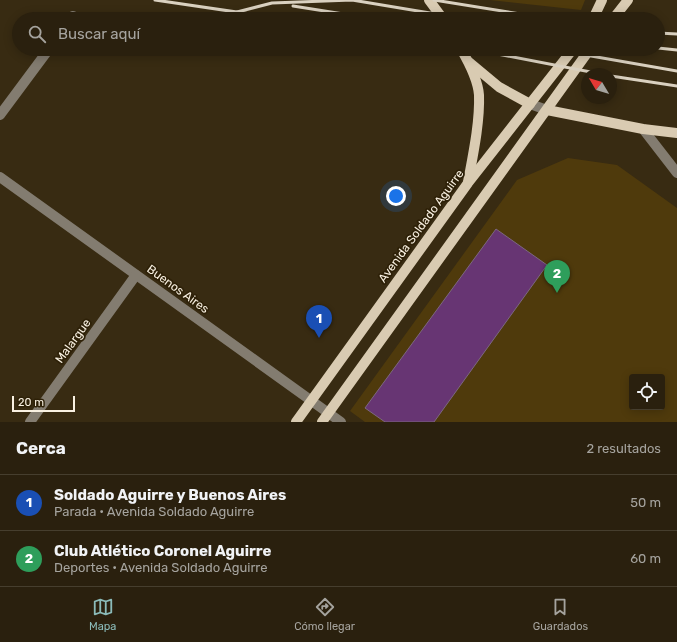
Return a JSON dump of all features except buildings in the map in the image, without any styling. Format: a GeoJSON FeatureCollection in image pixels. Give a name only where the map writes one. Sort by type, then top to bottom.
{"type":"FeatureCollection","features":[{"type":"Feature","properties":{"kind":"main road"},"geometry":{"type":"LineString","coordinates":[[429,0],[437,12]]}},
{"type":"Feature","properties":{"kind":"main road"},"geometry":{"type":"LineString","coordinates":[[596,12],[602,0]]}},
{"type":"Feature","properties":{"kind":"main road"},"geometry":{"type":"LineString","coordinates":[[619,12],[628,0]]}},
{"type":"Feature","properties":{"kind":"main road"},"geometry":{"type":"LineString","coordinates":[[465,56],[469,62],[479,94],[476,137],[468,184]]}},
{"type":"Feature","properties":{"kind":"main road","name":"Avenida Soldado Aguirre"},"geometry":{"type":"LineString","coordinates":[[296,422],[468,184],[568,56]]}},
{"type":"Feature","properties":{"kind":"main road"},"geometry":{"type":"LineString","coordinates":[[322,422],[585,56]]}},
{"type":"Feature","properties":{"kind":"main road"},"geometry":{"type":"LineString","coordinates":[[469,62],[498,87],[530,104]]}},
{"type":"Feature","properties":{"kind":"main road"},"geometry":{"type":"LineString","coordinates":[[547,110],[642,129],[677,134]]}},
{"type":"Feature","properties":{"kind":"street"},"geometry":{"type":"LineString","coordinates":[[0,115],[44,56]]}},
{"type":"Feature","properties":{"kind":"street"},"geometry":{"type":"LineString","coordinates":[[530,104],[547,110]]}},
{"type":"Feature","properties":{"kind":"street"},"geometry":{"type":"LineString","coordinates":[[642,129],[677,173]]}},
{"type":"Feature","properties":{"kind":"street","name":"Buenos Aires"},"geometry":{"type":"LineString","coordinates":[[0,177],[341,422]]}},
{"type":"Feature","properties":{"kind":"street","name":"Malargue"},"geometry":{"type":"LineString","coordinates":[[30,422],[136,274]]}},
{"type":"Feature","properties":{"kind":"shaded area"},"geometry":{"type":"Polygon","coordinates":[[[490,0],[585,0],[581,10],[490,0]]]}},
{"type":"Feature","properties":{"kind":"shaded area"},"geometry":{"type":"Polygon","coordinates":[[[568,158],[617,165],[677,208],[677,422],[365,422],[350,411],[517,180],[568,158]]]}},
{"type":"Feature","properties":{"kind":"railway"},"geometry":{"type":"LineString","coordinates":[[155,0],[236,12]]}},
{"type":"Feature","properties":{"kind":"railway"},"geometry":{"type":"LineString","coordinates":[[237,12],[272,3],[352,0],[424,12]]}},
{"type":"Feature","properties":{"kind":"railway"},"geometry":{"type":"LineString","coordinates":[[434,0],[508,12]]}},
{"type":"Feature","properties":{"kind":"railway"},"geometry":{"type":"LineString","coordinates":[[293,6],[331,12]]}},
{"type":"Feature","properties":{"kind":"railway"},"geometry":{"type":"LineString","coordinates":[[665,33],[677,34]]}},
{"type":"Feature","properties":{"kind":"railway"},"geometry":{"type":"LineString","coordinates":[[665,49],[677,50]]}},
{"type":"Feature","properties":{"kind":"railway"},"geometry":{"type":"LineString","coordinates":[[508,56],[581,70]]}},
{"type":"Feature","properties":{"kind":"railway"},"geometry":{"type":"LineString","coordinates":[[591,56],[677,71]]}},
{"type":"Feature","properties":{"kind":"railway"},"geometry":{"type":"LineString","coordinates":[[617,77],[677,86]]}},
{"type":"Feature","properties":{"kind":"place","name":"Club Atlético Coronel Aguirre"},"geometry":{"type":"Point","coordinates":[557,293]}},
{"type":"Feature","properties":{"kind":"place","name":"Soldado Aguirre y Buenos Aires"},"geometry":{"type":"Point","coordinates":[319,338]}}]}
